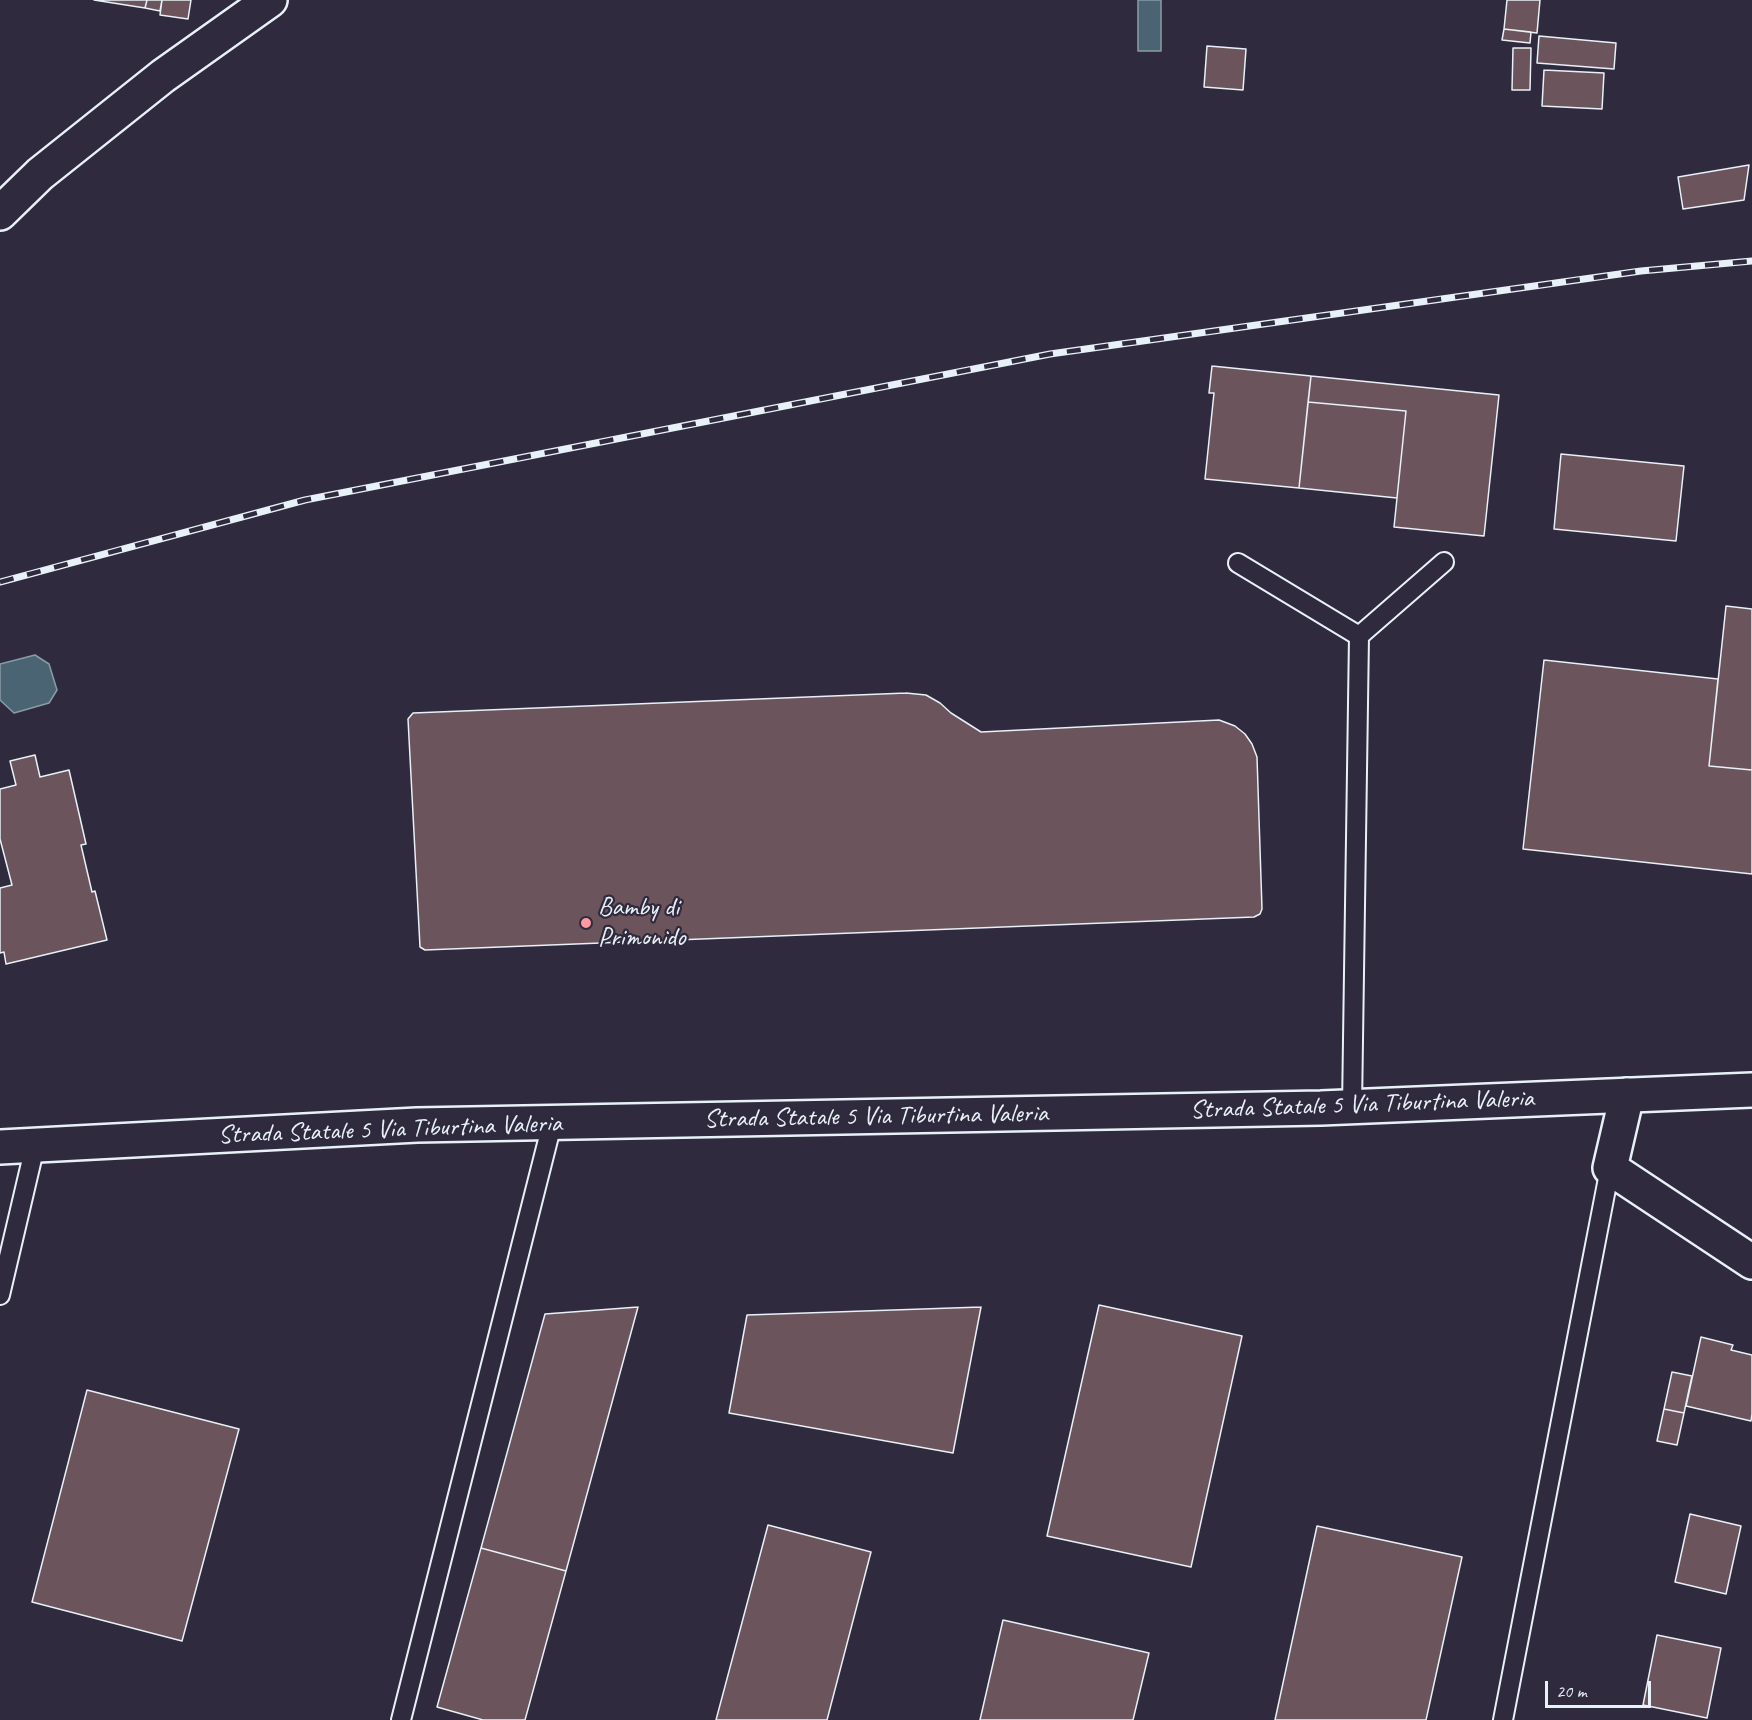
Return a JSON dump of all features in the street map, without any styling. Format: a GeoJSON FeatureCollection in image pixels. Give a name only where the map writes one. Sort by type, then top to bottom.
{"type":"FeatureCollection","features":[{"type":"Feature","properties":{"kind":"main road"},"geometry":{"type":"LineString","coordinates":[[0,213],[40,174],[154,83],[270,0]]}},
{"type":"Feature","properties":{"kind":"main road","name":"Strada Statale 5 Via Tiburtina Valeria"},"geometry":{"type":"LineString","coordinates":[[0,1148],[417,1125],[1352,1107],[1752,1090]]}},
{"type":"Feature","properties":{"kind":"main road"},"geometry":{"type":"LineString","coordinates":[[1627,1095],[1610,1168],[1752,1262]]}},
{"type":"Feature","properties":{"kind":"lane"},"geometry":{"type":"LineString","coordinates":[[1352,1107],[1359,636],[1444,562]]}},
{"type":"Feature","properties":{"kind":"lane"},"geometry":{"type":"LineString","coordinates":[[1238,563],[1359,636]]}},
{"type":"Feature","properties":{"kind":"lane"},"geometry":{"type":"LineString","coordinates":[[401,1720],[552,1124]]}},
{"type":"Feature","properties":{"kind":"lane"},"geometry":{"type":"LineString","coordinates":[[0,1295],[35,1146]]}},
{"type":"Feature","properties":{"kind":"lane"},"geometry":{"type":"LineString","coordinates":[[1503,1720],[1610,1168]]}},
{"type":"Feature","properties":{"kind":"water"},"geometry":{"type":"Polygon","coordinates":[[[1138,0],[1161,0],[1161,51],[1138,51],[1138,0]]]}},
{"type":"Feature","properties":{"kind":"water"},"geometry":{"type":"Polygon","coordinates":[[[35,655],[49,664],[57,690],[49,703],[14,713],[0,700],[0,664],[35,655]]]}},
{"type":"Feature","properties":{"kind":"building"},"geometry":{"type":"Polygon","coordinates":[[[94,0],[147,0],[145,8],[94,0]]]}},
{"type":"Feature","properties":{"kind":"building"},"geometry":{"type":"Polygon","coordinates":[[[147,0],[162,0],[160,11],[145,8],[147,0]]]}},
{"type":"Feature","properties":{"kind":"building"},"geometry":{"type":"Polygon","coordinates":[[[162,0],[191,0],[188,19],[160,15],[162,0]]]}},
{"type":"Feature","properties":{"kind":"building"},"geometry":{"type":"Polygon","coordinates":[[[1507,0],[1540,0],[1537,33],[1504,29],[1507,0]]]}},
{"type":"Feature","properties":{"kind":"building"},"geometry":{"type":"Polygon","coordinates":[[[1504,29],[1531,32],[1530,43],[1502,40],[1504,29]]]}},
{"type":"Feature","properties":{"kind":"building"},"geometry":{"type":"Polygon","coordinates":[[[1539,36],[1616,43],[1614,69],[1537,63],[1539,36]]]}},
{"type":"Feature","properties":{"kind":"building"},"geometry":{"type":"Polygon","coordinates":[[[1207,46],[1246,49],[1243,90],[1204,87],[1207,46]]]}},
{"type":"Feature","properties":{"kind":"building"},"geometry":{"type":"Polygon","coordinates":[[[1513,48],[1531,48],[1530,90],[1512,90],[1513,48]]]}},
{"type":"Feature","properties":{"kind":"building"},"geometry":{"type":"Polygon","coordinates":[[[1544,70],[1604,73],[1602,109],[1542,106],[1544,70]]]}},
{"type":"Feature","properties":{"kind":"building"},"geometry":{"type":"Polygon","coordinates":[[[1749,165],[1744,200],[1683,209],[1678,177],[1749,165]]]}},
{"type":"Feature","properties":{"kind":"building"},"geometry":{"type":"Polygon","coordinates":[[[1212,366],[1311,376],[1299,488],[1205,479],[1214,393],[1209,393],[1212,366]]]}},
{"type":"Feature","properties":{"kind":"building"},"geometry":{"type":"Polygon","coordinates":[[[1311,376],[1499,395],[1484,536],[1394,527],[1406,411],[1308,402],[1311,376]]]}},
{"type":"Feature","properties":{"kind":"building"},"geometry":{"type":"Polygon","coordinates":[[[1308,402],[1406,411],[1397,498],[1299,488],[1308,402]]]}},
{"type":"Feature","properties":{"kind":"building"},"geometry":{"type":"Polygon","coordinates":[[[1561,454],[1684,466],[1676,541],[1554,529],[1561,454]]]}},
{"type":"Feature","properties":{"kind":"building"},"geometry":{"type":"Polygon","coordinates":[[[1726,606],[1752,609],[1752,770],[1709,766],[1726,606]]]}},
{"type":"Feature","properties":{"kind":"building"},"geometry":{"type":"Polygon","coordinates":[[[1544,660],[1718,679],[1709,766],[1752,770],[1752,874],[1523,849],[1544,660]]]}},
{"type":"Feature","properties":{"kind":"building"},"geometry":{"type":"Polygon","coordinates":[[[906,693],[926,695],[981,732],[1219,720],[1235,726],[1245,734],[1257,757],[1262,909],[1260,914],[1254,917],[425,950],[420,947],[408,719],[413,713],[906,693]]]}},
{"type":"Feature","properties":{"kind":"building"},"geometry":{"type":"Polygon","coordinates":[[[35,755],[40,777],[69,770],[86,844],[81,845],[107,940],[6,964],[4,952],[0,953],[0,888],[12,885],[0,839],[0,789],[16,785],[10,761],[35,755]]]}},
{"type":"Feature","properties":{"kind":"building"},"geometry":{"type":"Polygon","coordinates":[[[1099,1305],[1242,1336],[1191,1567],[1047,1536],[1099,1305]]]}},
{"type":"Feature","properties":{"kind":"building"},"geometry":{"type":"Polygon","coordinates":[[[638,1307],[566,1571],[481,1548],[545,1314],[638,1307]]]}},
{"type":"Feature","properties":{"kind":"building"},"geometry":{"type":"Polygon","coordinates":[[[981,1307],[953,1453],[729,1413],[747,1315],[981,1307]]]}},
{"type":"Feature","properties":{"kind":"building"},"geometry":{"type":"Polygon","coordinates":[[[1701,1337],[1733,1345],[1731,1350],[1752,1355],[1751,1421],[1686,1406],[1701,1337]]]}},
{"type":"Feature","properties":{"kind":"building"},"geometry":{"type":"Polygon","coordinates":[[[1672,1372],[1692,1376],[1684,1413],[1664,1409],[1672,1372]]]}},
{"type":"Feature","properties":{"kind":"building"},"geometry":{"type":"Polygon","coordinates":[[[87,1390],[239,1429],[182,1641],[32,1602],[87,1390]]]}},
{"type":"Feature","properties":{"kind":"building"},"geometry":{"type":"Polygon","coordinates":[[[1664,1409],[1684,1413],[1677,1445],[1657,1441],[1664,1409]]]}},
{"type":"Feature","properties":{"kind":"building"},"geometry":{"type":"Polygon","coordinates":[[[1690,1514],[1741,1526],[1726,1594],[1675,1582],[1690,1514]]]}},
{"type":"Feature","properties":{"kind":"building"},"geometry":{"type":"Polygon","coordinates":[[[768,1525],[871,1552],[827,1720],[716,1720],[768,1525]]]}},
{"type":"Feature","properties":{"kind":"building"},"geometry":{"type":"Polygon","coordinates":[[[1317,1526],[1462,1557],[1426,1720],[1275,1720],[1317,1526]]]}},
{"type":"Feature","properties":{"kind":"building"},"geometry":{"type":"Polygon","coordinates":[[[481,1548],[566,1571],[525,1720],[483,1720],[437,1707],[481,1548]]]}},
{"type":"Feature","properties":{"kind":"building"},"geometry":{"type":"Polygon","coordinates":[[[1003,1620],[1149,1653],[1133,1720],[980,1720],[1003,1620]]]}},
{"type":"Feature","properties":{"kind":"building"},"geometry":{"type":"Polygon","coordinates":[[[1657,1635],[1721,1648],[1707,1718],[1643,1705],[1657,1635]]]}},
{"type":"Feature","properties":{"kind":"railway"},"geometry":{"type":"LineString","coordinates":[[0,582],[305,500],[1050,354],[1641,271],[1752,261]]}},
{"type":"Feature","properties":{"kind":"place","name":"Bamby di Primonido"},"geometry":{"type":"Point","coordinates":[586,923]}}]}
